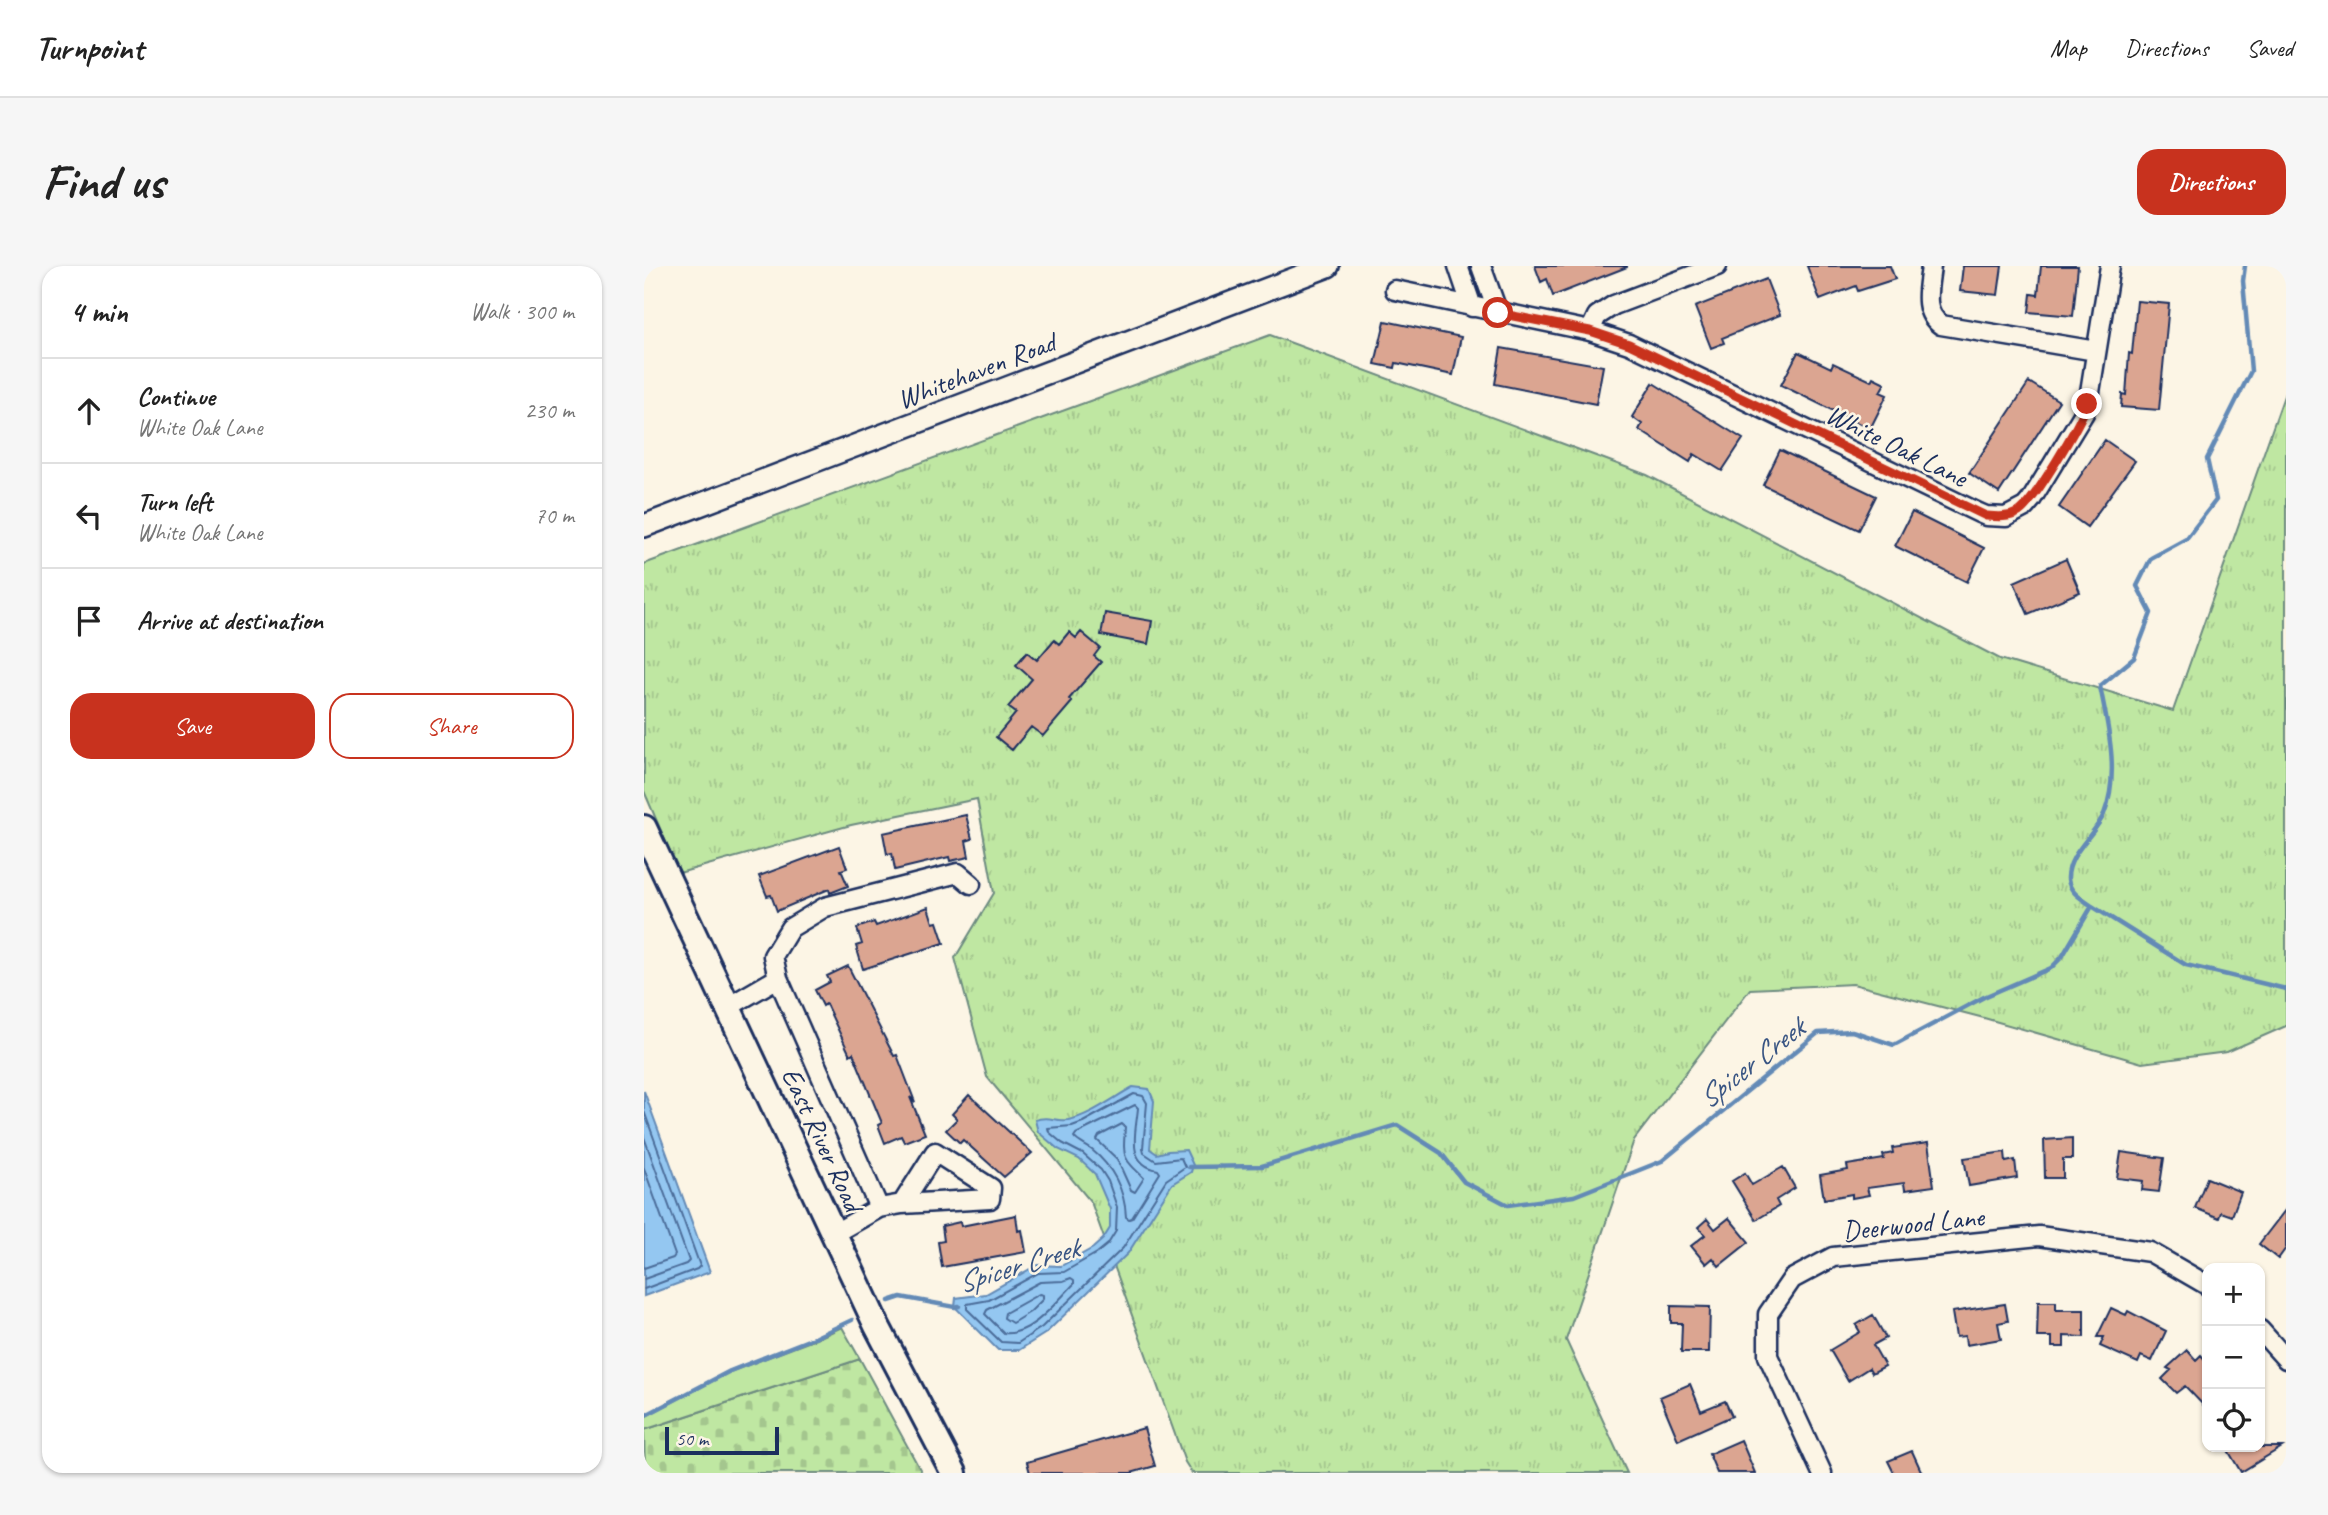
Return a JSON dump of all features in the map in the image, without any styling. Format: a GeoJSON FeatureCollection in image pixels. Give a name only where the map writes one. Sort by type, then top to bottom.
{"type":"FeatureCollection","features":[{"type":"Feature","properties":{"kind":"main road","name":"East River Road"},"geometry":{"type":"LineString","coordinates":[[644,828],[895,1362],[954,1473]]}},
{"type":"Feature","properties":{"kind":"street","name":"Whitehaven Road"},"geometry":{"type":"LineString","coordinates":[[644,526],[1328,266]]}},
{"type":"Feature","properties":{"kind":"street"},"geometry":{"type":"LineString","coordinates":[[1458,266],[1472,307]]}},
{"type":"Feature","properties":{"kind":"street"},"geometry":{"type":"LineString","coordinates":[[1480,266],[1498,313]]}},
{"type":"Feature","properties":{"kind":"street"},"geometry":{"type":"LineString","coordinates":[[1590,331],[1597,316],[1614,305],[1717,266]]}},
{"type":"Feature","properties":{"kind":"street"},"geometry":{"type":"LineString","coordinates":[[1931,266],[1928,303],[1931,314],[1941,325],[2096,351]]}},
{"type":"Feature","properties":{"kind":"street","name":"White Oak Lane"},"geometry":{"type":"LineString","coordinates":[[1395,290],[1590,331],[1629,344],[1979,513],[1998,518],[2018,512],[2031,500],[2087,404],[2110,266]]}},
{"type":"Feature","properties":{"kind":"street"},"geometry":{"type":"LineString","coordinates":[[880,1208],[778,978],[773,956],[790,928],[825,907],[958,873],[971,884]]}},
{"type":"Feature","properties":{"kind":"street"},"geometry":{"type":"LineString","coordinates":[[728,1007],[778,978]]}},
{"type":"Feature","properties":{"kind":"street"},"geometry":{"type":"LineString","coordinates":[[835,1234],[880,1208],[902,1204],[990,1199],[990,1188],[935,1153],[902,1204]]}},
{"type":"Feature","properties":{"kind":"street","name":"Deerwood Lane"},"geometry":{"type":"LineString","coordinates":[[1822,1473],[1768,1356],[1768,1314],[1792,1279],[1833,1256],[2039,1236],[2150,1252],[2202,1282]]}},
{"type":"Feature","properties":{"kind":"street"},"geometry":{"type":"LineString","coordinates":[[2265,1336],[2286,1359]]}},
{"type":"Feature","properties":{"kind":"green space"},"geometry":{"type":"Polygon","coordinates":[[[1270,335],[1647,475],[2000,659],[2173,711],[2286,390],[2286,1026],[2227,1052],[2142,1063],[1853,984],[1750,989],[1634,1140],[1566,1340],[1627,1473],[1192,1473],[1185,1462],[1091,1202],[987,1077],[955,958],[994,893],[977,799],[851,825],[679,873],[644,791],[644,564],[1270,335]]]}},
{"type":"Feature","properties":{"kind":"green space"},"geometry":{"type":"Polygon","coordinates":[[[842,1327],[860,1359],[644,1430],[644,1417],[730,1372],[842,1327]]]}},
{"type":"Feature","properties":{"kind":"green space"},"geometry":{"type":"Polygon","coordinates":[[[860,1359],[922,1473],[645,1473],[644,1430],[860,1359]]]}},
{"type":"Feature","properties":{"kind":"water"},"geometry":{"type":"Polygon","coordinates":[[[1133,1087],[1149,1089],[1154,1101],[1150,1149],[1157,1154],[1186,1150],[1193,1165],[1191,1172],[1172,1184],[1128,1253],[1046,1333],[1019,1350],[998,1350],[955,1307],[956,1298],[986,1294],[1037,1265],[1061,1266],[1093,1248],[1110,1228],[1110,1209],[1095,1174],[1079,1159],[1058,1149],[1038,1132],[1035,1120],[1076,1118],[1133,1087]]]}},
{"type":"Feature","properties":{"kind":"water"},"geometry":{"type":"Polygon","coordinates":[[[644,1091],[710,1272],[644,1296],[644,1091]]]}},
{"type":"Feature","properties":{"kind":"building"},"geometry":{"type":"Polygon","coordinates":[[[1535,266],[1627,267],[1553,296],[1547,279],[1541,282],[1535,266]]]}},
{"type":"Feature","properties":{"kind":"building"},"geometry":{"type":"Polygon","coordinates":[[[1807,266],[1890,266],[1895,279],[1858,291],[1856,286],[1820,300],[1807,266]]]}},
{"type":"Feature","properties":{"kind":"building"},"geometry":{"type":"Polygon","coordinates":[[[1963,266],[2002,266],[1998,295],[1960,291],[1963,266]]]}},
{"type":"Feature","properties":{"kind":"building"},"geometry":{"type":"Polygon","coordinates":[[[2041,266],[2078,266],[2073,316],[2029,312],[2031,294],[2038,295],[2041,266]]]}},
{"type":"Feature","properties":{"kind":"building"},"geometry":{"type":"Polygon","coordinates":[[[1766,279],[1780,315],[1722,338],[1724,343],[1711,348],[1695,307],[1766,279]]]}},
{"type":"Feature","properties":{"kind":"building"},"geometry":{"type":"Polygon","coordinates":[[[2137,301],[2169,304],[2159,410],[2121,407],[2122,394],[2126,395],[2137,301]]]}},
{"type":"Feature","properties":{"kind":"building"},"geometry":{"type":"Polygon","coordinates":[[[1385,321],[1461,337],[1453,375],[1396,363],[1395,368],[1375,364],[1385,321]]]}},
{"type":"Feature","properties":{"kind":"building"},"geometry":{"type":"Polygon","coordinates":[[[1501,348],[1603,366],[1596,404],[1495,384],[1501,348]]]}},
{"type":"Feature","properties":{"kind":"building"},"geometry":{"type":"Polygon","coordinates":[[[1798,352],[1831,368],[1833,363],[1871,381],[1873,377],[1885,383],[1880,392],[1887,395],[1870,429],[1781,385],[1798,352]]]}},
{"type":"Feature","properties":{"kind":"building"},"geometry":{"type":"Polygon","coordinates":[[[2029,382],[2059,401],[1999,493],[1969,473],[2029,382]]]}},
{"type":"Feature","properties":{"kind":"building"},"geometry":{"type":"Polygon","coordinates":[[[1653,383],[1743,439],[1722,471],[1694,454],[1690,462],[1639,430],[1642,424],[1632,417],[1653,383]]]}},
{"type":"Feature","properties":{"kind":"building"},"geometry":{"type":"Polygon","coordinates":[[[2105,440],[2135,461],[2087,527],[2059,507],[2105,440]]]}},
{"type":"Feature","properties":{"kind":"building"},"geometry":{"type":"Polygon","coordinates":[[[1780,450],[1876,496],[1859,530],[1763,485],[1780,450]]]}},
{"type":"Feature","properties":{"kind":"building"},"geometry":{"type":"Polygon","coordinates":[[[1912,512],[1984,548],[1967,582],[1895,546],[1912,512]]]}},
{"type":"Feature","properties":{"kind":"building"},"geometry":{"type":"Polygon","coordinates":[[[2066,559],[2080,592],[2028,614],[2014,582],[2066,559]]]}},
{"type":"Feature","properties":{"kind":"building"},"geometry":{"type":"Polygon","coordinates":[[[1105,613],[1152,621],[1148,644],[1101,635],[1105,613]]]}},
{"type":"Feature","properties":{"kind":"building"},"geometry":{"type":"Polygon","coordinates":[[[1069,632],[1076,638],[1081,632],[1100,648],[1094,656],[1101,662],[1069,699],[1072,702],[1043,736],[1031,727],[1012,750],[996,737],[1016,713],[1008,707],[1032,679],[1016,665],[1027,652],[1037,660],[1054,640],[1059,644],[1069,632]]]}},
{"type":"Feature","properties":{"kind":"building"},"geometry":{"type":"Polygon","coordinates":[[[966,815],[972,839],[966,841],[969,857],[950,861],[949,857],[895,870],[892,853],[887,854],[883,833],[966,815]]]}},
{"type":"Feature","properties":{"kind":"building"},"geometry":{"type":"Polygon","coordinates":[[[839,846],[847,868],[841,870],[848,886],[830,893],[829,889],[777,911],[759,876],[839,846]]]}},
{"type":"Feature","properties":{"kind":"building"},"geometry":{"type":"Polygon","coordinates":[[[928,907],[933,923],[937,922],[944,943],[863,969],[856,946],[862,944],[857,928],[874,922],[876,926],[928,907]]]}},
{"type":"Feature","properties":{"kind":"building"},"geometry":{"type":"Polygon","coordinates":[[[848,966],[894,1056],[897,1055],[925,1134],[904,1142],[901,1136],[885,1143],[878,1125],[882,1123],[853,1053],[850,1055],[826,1004],[823,1006],[815,990],[830,982],[827,976],[848,966]]]}},
{"type":"Feature","properties":{"kind":"building"},"geometry":{"type":"Polygon","coordinates":[[[969,1095],[1032,1153],[1004,1177],[963,1140],[960,1143],[946,1130],[957,1119],[952,1114],[969,1095]]]}},
{"type":"Feature","properties":{"kind":"building"},"geometry":{"type":"Polygon","coordinates":[[[2072,1138],[2072,1159],[2063,1159],[2063,1178],[2045,1178],[2044,1140],[2072,1138]]]}},
{"type":"Feature","properties":{"kind":"building"},"geometry":{"type":"Polygon","coordinates":[[[1928,1143],[1934,1186],[1905,1190],[1904,1183],[1867,1188],[1869,1195],[1852,1198],[1852,1194],[1824,1199],[1820,1175],[1848,1170],[1847,1165],[1884,1159],[1883,1155],[1893,1153],[1892,1148],[1928,1143]]]}},
{"type":"Feature","properties":{"kind":"building"},"geometry":{"type":"Polygon","coordinates":[[[2005,1152],[2006,1162],[2015,1160],[2017,1178],[1969,1186],[1964,1158],[2005,1152]]]}},
{"type":"Feature","properties":{"kind":"building"},"geometry":{"type":"Polygon","coordinates":[[[2121,1152],[2164,1158],[2159,1192],[2142,1190],[2143,1181],[2117,1178],[2121,1152]]]}},
{"type":"Feature","properties":{"kind":"building"},"geometry":{"type":"Polygon","coordinates":[[[1783,1167],[1795,1188],[1776,1200],[1779,1206],[1756,1220],[1732,1181],[1745,1173],[1752,1185],[1783,1167]]]}},
{"type":"Feature","properties":{"kind":"building"},"geometry":{"type":"Polygon","coordinates":[[[2207,1178],[2241,1192],[2232,1216],[2221,1212],[2219,1218],[2195,1208],[2207,1178]]]}},
{"type":"Feature","properties":{"kind":"building"},"geometry":{"type":"Polygon","coordinates":[[[2286,1209],[2286,1248],[2278,1259],[2259,1244],[2286,1209]]]}},
{"type":"Feature","properties":{"kind":"building"},"geometry":{"type":"Polygon","coordinates":[[[1016,1215],[1018,1231],[1022,1230],[1026,1252],[942,1267],[938,1242],[944,1241],[942,1226],[960,1222],[961,1226],[1016,1215]]]}},
{"type":"Feature","properties":{"kind":"building"},"geometry":{"type":"Polygon","coordinates":[[[1729,1218],[1749,1242],[1719,1266],[1713,1258],[1706,1264],[1691,1246],[1705,1235],[1698,1227],[1707,1219],[1715,1229],[1729,1218]]]}},
{"type":"Feature","properties":{"kind":"building"},"geometry":{"type":"Polygon","coordinates":[[[2038,1302],[2056,1302],[2056,1310],[2084,1310],[2084,1337],[2064,1336],[2064,1347],[2052,1347],[2052,1337],[2037,1337],[2038,1302]]]}},
{"type":"Feature","properties":{"kind":"building"},"geometry":{"type":"Polygon","coordinates":[[[2005,1304],[2008,1321],[1998,1323],[2001,1339],[1966,1345],[1965,1336],[1956,1337],[1952,1312],[2005,1304]]]}},
{"type":"Feature","properties":{"kind":"building"},"geometry":{"type":"Polygon","coordinates":[[[1671,1306],[1710,1307],[1709,1352],[1681,1352],[1682,1323],[1671,1323],[1671,1306]]]}},
{"type":"Feature","properties":{"kind":"building"},"geometry":{"type":"Polygon","coordinates":[[[2111,1308],[2126,1315],[2128,1311],[2166,1331],[2152,1361],[2141,1356],[2138,1363],[2100,1346],[2104,1337],[2097,1337],[2111,1308]]]}},
{"type":"Feature","properties":{"kind":"building"},"geometry":{"type":"Polygon","coordinates":[[[1873,1315],[1886,1338],[1873,1345],[1885,1366],[1872,1373],[1869,1368],[1848,1381],[1830,1350],[1860,1332],[1856,1325],[1873,1315]]]}},
{"type":"Feature","properties":{"kind":"building"},"geometry":{"type":"Polygon","coordinates":[[[2187,1350],[2196,1360],[2201,1355],[2202,1404],[2185,1386],[2176,1393],[2162,1379],[2171,1370],[2167,1368],[2187,1350]]]}},
{"type":"Feature","properties":{"kind":"building"},"geometry":{"type":"Polygon","coordinates":[[[1690,1384],[1701,1411],[1725,1401],[1732,1416],[1678,1440],[1660,1397],[1690,1384]]]}},
{"type":"Feature","properties":{"kind":"building"},"geometry":{"type":"Polygon","coordinates":[[[1144,1428],[1155,1466],[1131,1473],[1030,1473],[1027,1462],[1144,1428]]]}},
{"type":"Feature","properties":{"kind":"building"},"geometry":{"type":"Polygon","coordinates":[[[1741,1440],[1755,1473],[1717,1473],[1709,1454],[1741,1440]]]}},
{"type":"Feature","properties":{"kind":"building"},"geometry":{"type":"Polygon","coordinates":[[[2265,1447],[2282,1447],[2241,1472],[2229,1452],[2265,1452],[2265,1447]]]}},
{"type":"Feature","properties":{"kind":"building"},"geometry":{"type":"Polygon","coordinates":[[[1912,1451],[1922,1473],[1894,1473],[1888,1461],[1912,1451]]]}},
{"type":"Feature","properties":{"kind":"waterway","name":"Spicer Creek"},"geometry":{"type":"LineString","coordinates":[[1189,1167],[1262,1166],[1397,1125],[1441,1153],[1464,1182],[1508,1205],[1574,1196],[1662,1161],[1818,1033],[1852,1031],[1894,1045],[1984,997],[2051,968],[2062,957],[2092,906],[2073,891],[2068,879],[2072,861],[2100,822],[2109,799],[2111,750],[2100,686],[2134,658],[2151,613],[2137,586],[2151,558],[2186,539],[2216,500],[2207,459],[2251,371],[2243,281],[2245,266]]}},
{"type":"Feature","properties":{"kind":"waterway"},"geometry":{"type":"LineString","coordinates":[[2092,906],[2186,965],[2286,989]]}},
{"type":"Feature","properties":{"kind":"waterway","name":"Spicer Creek"},"geometry":{"type":"LineString","coordinates":[[889,1301],[901,1297],[959,1306]]}},
{"type":"Feature","properties":{"kind":"waterway","name":"Spicer Creek"},"geometry":{"type":"LineString","coordinates":[[644,1416],[730,1371],[852,1320]]}},
{"type":"Feature","properties":{"kind":"route"},"geometry":{"type":"LineString","coordinates":[[1498,313],[1590,331],[1629,344],[1986,516],[1998,518],[2012,515],[2031,500],[2087,404]]}}]}
